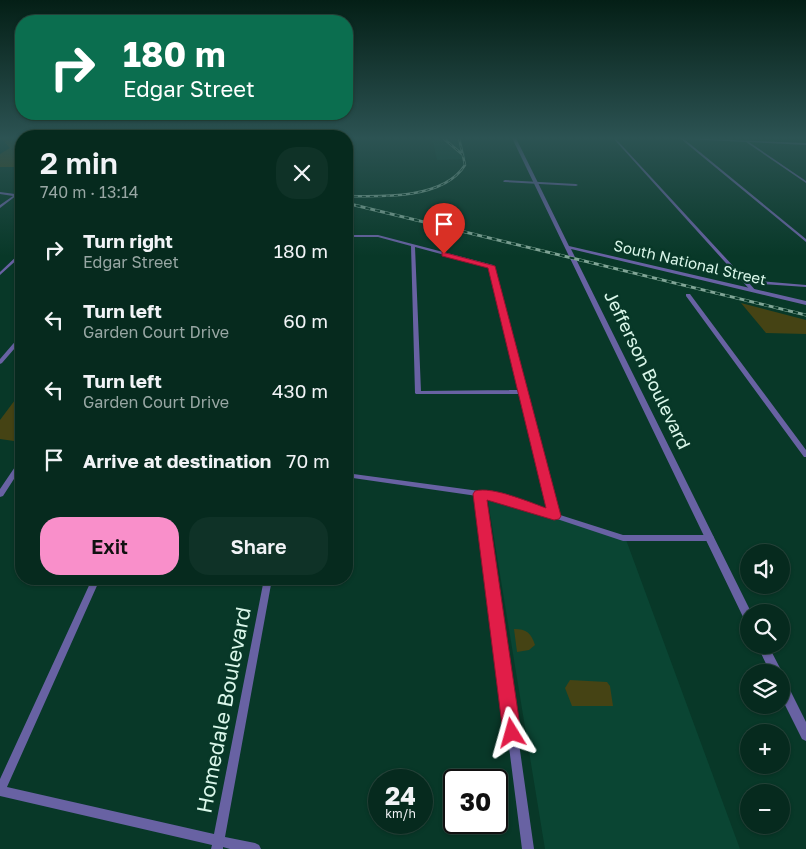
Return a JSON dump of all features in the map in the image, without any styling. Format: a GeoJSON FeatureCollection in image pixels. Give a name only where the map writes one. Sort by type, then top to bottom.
{"type":"FeatureCollection","features":[{"type":"Feature","properties":{"kind":"street","name":"Jefferson Boulevard"},"geometry":{"type":"LineString","coordinates":[[533,178],[742,604]]}},
{"type":"Feature","properties":{"kind":"street"},"geometry":{"type":"LineString","coordinates":[[650,178],[754,291]]}},
{"type":"Feature","properties":{"kind":"street"},"geometry":{"type":"LineString","coordinates":[[729,178],[806,241]]}},
{"type":"Feature","properties":{"kind":"street"},"geometry":{"type":"LineString","coordinates":[[505,181],[576,185]]}},
{"type":"Feature","properties":{"kind":"street"},"geometry":{"type":"LineString","coordinates":[[0,193],[15,195]]}},
{"type":"Feature","properties":{"kind":"street"},"geometry":{"type":"LineString","coordinates":[[0,207],[15,198]]}},
{"type":"Feature","properties":{"kind":"street"},"geometry":{"type":"LineString","coordinates":[[353,236],[378,236],[492,266],[554,516]]}},
{"type":"Feature","properties":{"kind":"street"},"geometry":{"type":"LineString","coordinates":[[413,246],[418,393],[522,392]]}},
{"type":"Feature","properties":{"kind":"street","name":"South National Street"},"geometry":{"type":"LineString","coordinates":[[567,247],[806,304]]}},
{"type":"Feature","properties":{"kind":"street"},"geometry":{"type":"LineString","coordinates":[[0,274],[15,260]]}},
{"type":"Feature","properties":{"kind":"street"},"geometry":{"type":"LineString","coordinates":[[745,282],[806,286]]}},
{"type":"Feature","properties":{"kind":"street"},"geometry":{"type":"LineString","coordinates":[[688,296],[806,455]]}},
{"type":"Feature","properties":{"kind":"street"},"geometry":{"type":"LineString","coordinates":[[0,362],[15,345]]}},
{"type":"Feature","properties":{"kind":"street"},"geometry":{"type":"LineString","coordinates":[[0,494],[15,472]]}},
{"type":"Feature","properties":{"kind":"street"},"geometry":{"type":"LineString","coordinates":[[353,476],[494,496],[623,538],[710,538]]}},
{"type":"Feature","properties":{"kind":"street"},"geometry":{"type":"LineString","coordinates":[[480,494],[528,849]]}},
{"type":"Feature","properties":{"kind":"street"},"geometry":{"type":"LineString","coordinates":[[93,585],[0,791],[217,845],[255,849]]}},
{"type":"Feature","properties":{"kind":"street","name":"Homedale Boulevard"},"geometry":{"type":"LineString","coordinates":[[217,845],[267,585]]}},
{"type":"Feature","properties":{"kind":"street"},"geometry":{"type":"LineString","coordinates":[[790,702],[806,735]]}},
{"type":"Feature","properties":{"kind":"shaded area"},"geometry":{"type":"Polygon","coordinates":[[[741,303],[806,320],[806,334],[766,333],[741,303]]]}},
{"type":"Feature","properties":{"kind":"shaded area"},"geometry":{"type":"Polygon","coordinates":[[[15,400],[15,441],[0,439],[0,420],[15,400]]]}},
{"type":"Feature","properties":{"kind":"shaded area"},"geometry":{"type":"Polygon","coordinates":[[[487,495],[625,537],[740,849],[545,849],[487,495]]]}},
{"type":"Feature","properties":{"kind":"shaded area"},"geometry":{"type":"Polygon","coordinates":[[[514,629],[528,632],[535,645],[529,650],[517,652],[514,629]]]}},
{"type":"Feature","properties":{"kind":"shaded area"},"geometry":{"type":"Polygon","coordinates":[[[570,680],[607,682],[610,686],[613,706],[572,706],[565,688],[570,680]]]}},
{"type":"Feature","properties":{"kind":"railway"},"geometry":{"type":"LineString","coordinates":[[353,196],[411,194],[428,190],[453,178]]}},
{"type":"Feature","properties":{"kind":"railway"},"geometry":{"type":"LineString","coordinates":[[353,205],[806,315]]}},
{"type":"Feature","properties":{"kind":"route"},"geometry":{"type":"LineString","coordinates":[[444,254],[492,266],[554,516],[494,496],[480,494],[512,733]]}}]}
